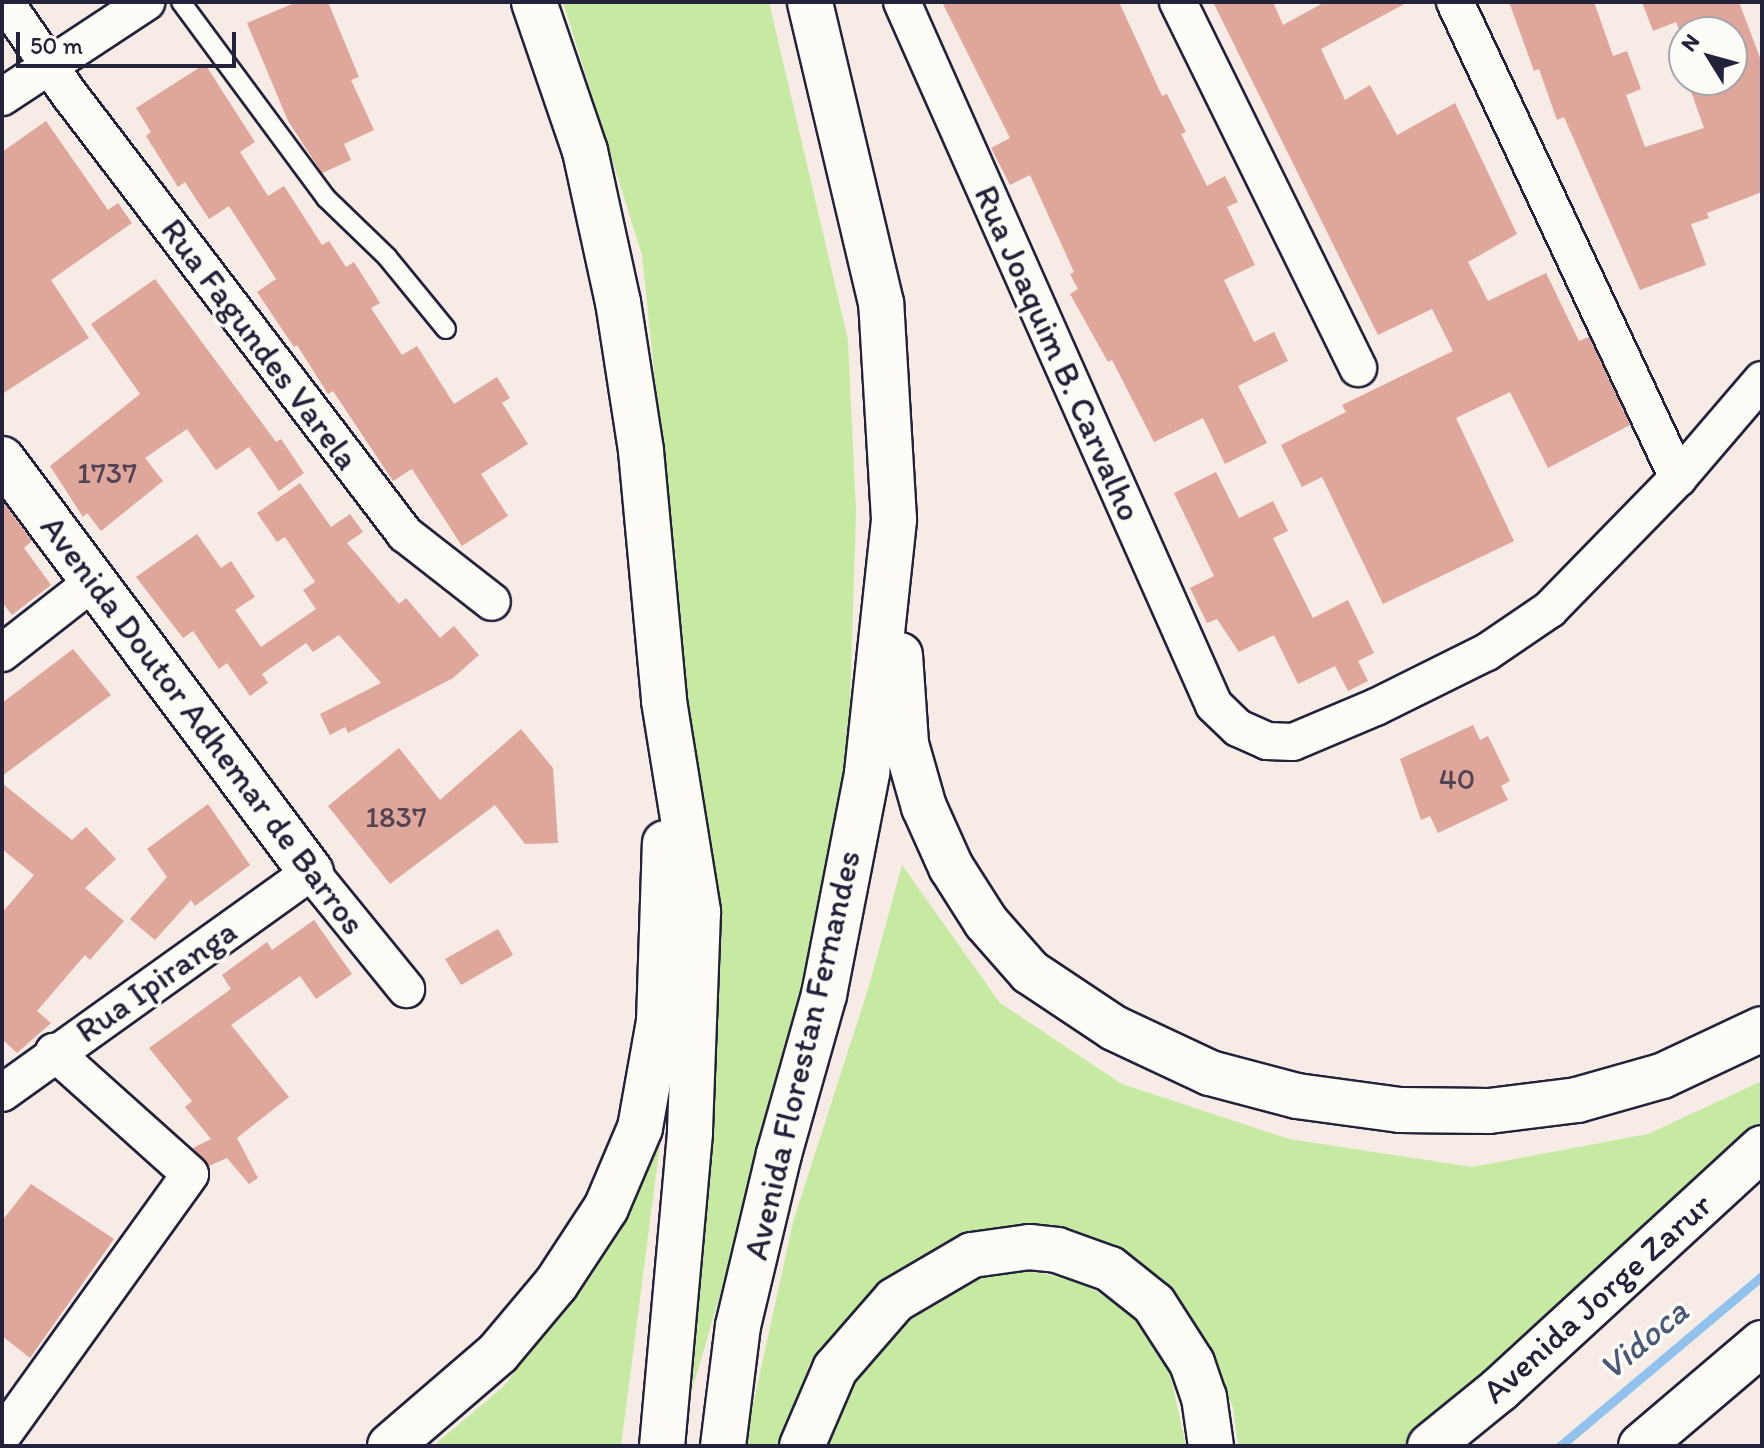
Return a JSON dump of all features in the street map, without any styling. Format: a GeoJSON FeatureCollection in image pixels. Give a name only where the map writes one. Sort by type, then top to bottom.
{"type":"FeatureCollection","features":[{"type":"Feature","properties":{"kind":"main road"},"geometry":{"type":"LineString","coordinates":[[534,2],[585,151],[618,302],[641,451],[664,701],[698,912],[690,1133],[662,1446]]}},
{"type":"Feature","properties":{"kind":"main road","name":"Avenida Florestan Fernandes"},"geometry":{"type":"LineString","coordinates":[[723,1446],[738,1326],[779,1154],[824,995],[867,773],[894,519],[881,303],[810,2]]}},
{"type":"Feature","properties":{"kind":"main road","name":"Avenida Doutor Adhemar de Barros"},"geometry":{"type":"LineString","coordinates":[[2,459],[311,872]]}},
{"type":"Feature","properties":{"kind":"main road"},"geometry":{"type":"LineString","coordinates":[[894,519],[906,744],[924,807],[951,867],[986,922],[1030,972],[1114,1028],[1210,1073],[1297,1096],[1400,1110],[1489,1111],[1577,1100],[1662,1076],[1762,1029]]}},
{"type":"Feature","properties":{"kind":"main road"},"geometry":{"type":"LineString","coordinates":[[390,1446],[498,1353],[556,1284],[606,1208],[640,1128],[659,1021],[666,927],[664,701]]}},
{"type":"Feature","properties":{"kind":"main road","name":"Avenida Jorge Zarur"},"geometry":{"type":"LineString","coordinates":[[1430,1446],[1499,1390],[1762,1148]]}},
{"type":"Feature","properties":{"kind":"main road"},"geometry":{"type":"LineString","coordinates":[[802,1446],[835,1369],[895,1300],[972,1255],[1029,1247],[1057,1250],[1110,1269],[1154,1304],[1192,1363],[1204,1397],[1211,1446]]}},
{"type":"Feature","properties":{"kind":"main road"},"geometry":{"type":"LineString","coordinates":[[1641,1446],[1762,1343]]}},
{"type":"Feature","properties":{"kind":"main road"},"geometry":{"type":"LineString","coordinates":[[1649,1446],[1681,1412]]}},
{"type":"Feature","properties":{"kind":"street","name":"Rua Fagundes Varela"},"geometry":{"type":"LineString","coordinates":[[5,2],[49,65],[405,534],[492,602]]}},
{"type":"Feature","properties":{"kind":"street"},"geometry":{"type":"LineString","coordinates":[[2,97],[146,2]]}},
{"type":"Feature","properties":{"kind":"street","name":"Rua Joaquim B. Carvalho"},"geometry":{"type":"LineString","coordinates":[[902,2],[1214,705],[1238,728],[1267,741],[1293,742],[1376,707],[1487,652],[1550,609],[1678,478]]}},
{"type":"Feature","properties":{"kind":"street"},"geometry":{"type":"LineString","coordinates":[[1178,2],[1358,368]]}},
{"type":"Feature","properties":{"kind":"street"},"geometry":{"type":"LineString","coordinates":[[1455,2],[1678,478],[1762,380]]}},
{"type":"Feature","properties":{"kind":"street"},"geometry":{"type":"LineString","coordinates":[[2,653],[94,581]]}},
{"type":"Feature","properties":{"kind":"street","name":"Avenida Doutor Adhemar de Barros"},"geometry":{"type":"LineString","coordinates":[[311,872],[406,989]]}},
{"type":"Feature","properties":{"kind":"street","name":"Rua Ipiranga"},"geometry":{"type":"LineString","coordinates":[[2,1093],[54,1052],[311,872]]}},
{"type":"Feature","properties":{"kind":"street"},"geometry":{"type":"LineString","coordinates":[[2,1436],[190,1174],[54,1052]]}},
{"type":"Feature","properties":{"kind":"lane"},"geometry":{"type":"LineString","coordinates":[[181,2],[326,198],[387,257],[446,329]]}},
{"type":"Feature","properties":{"kind":"green space"},"geometry":{"type":"Polygon","coordinates":[[[563,2],[769,2],[848,340],[856,512],[848,770],[818,961],[692,1390],[717,1036],[711,918],[642,255],[563,2]]]}},
{"type":"Feature","properties":{"kind":"green space"},"geometry":{"type":"Polygon","coordinates":[[[902,865],[1000,1003],[1122,1084],[1289,1139],[1472,1167],[1648,1134],[1762,1081],[1762,1136],[1406,1446],[1238,1446],[1233,1407],[1194,1326],[1062,1236],[865,1311],[809,1365],[781,1446],[744,1446],[793,1222],[869,986],[902,865]]]}},
{"type":"Feature","properties":{"kind":"green space"},"geometry":{"type":"Polygon","coordinates":[[[661,1136],[621,1446],[433,1446],[502,1388],[593,1274],[661,1136]]]}},
{"type":"Feature","properties":{"kind":"green space"},"geometry":{"type":"Polygon","coordinates":[[[1028,1271],[1076,1280],[1118,1304],[1136,1320],[1170,1373],[1186,1446],[828,1446],[856,1381],[910,1319],[981,1278],[1028,1271]]]}},
{"type":"Feature","properties":{"kind":"building"},"geometry":{"type":"Polygon","coordinates":[[[297,2],[328,2],[359,77],[351,80],[374,130],[344,144],[351,160],[322,173],[288,121],[247,23],[297,2]]]}},
{"type":"Feature","properties":{"kind":"building"},"geometry":{"type":"Polygon","coordinates":[[[942,2],[1119,2],[1162,96],[1167,94],[1186,132],[1181,134],[1207,186],[1225,176],[1238,202],[1227,207],[1255,265],[1224,280],[1254,342],[1274,332],[1288,361],[1238,386],[1267,443],[1225,464],[1203,418],[1154,442],[1112,360],[1108,362],[1070,294],[1078,289],[1070,274],[1074,272],[1030,175],[1010,185],[991,148],[1010,138],[942,2]]]}},
{"type":"Feature","properties":{"kind":"building"},"geometry":{"type":"Polygon","coordinates":[[[1213,2],[1273,2],[1283,25],[1325,2],[1408,2],[1321,49],[1345,100],[1370,85],[1397,135],[1455,103],[1517,234],[1468,262],[1488,301],[1546,273],[1579,341],[1589,337],[1630,425],[1548,468],[1510,392],[1456,418],[1514,541],[1383,604],[1322,477],[1302,487],[1281,445],[1346,412],[1342,405],[1453,351],[1432,309],[1378,335],[1213,2]]]}},
{"type":"Feature","properties":{"kind":"building"},"geometry":{"type":"Polygon","coordinates":[[[1509,2],[1594,2],[1613,56],[1627,51],[1641,89],[1626,95],[1645,147],[1704,128],[1693,96],[1748,96],[1748,26],[1762,63],[1762,192],[1707,213],[1709,218],[1691,224],[1706,265],[1640,290],[1564,117],[1557,120],[1539,69],[1534,71],[1509,2]]]}},
{"type":"Feature","properties":{"kind":"building"},"geometry":{"type":"Polygon","coordinates":[[[1642,2],[1739,2],[1744,16],[1668,16],[1668,25],[1653,31],[1642,2]]]}},
{"type":"Feature","properties":{"kind":"building"},"geometry":{"type":"Polygon","coordinates":[[[205,64],[255,142],[240,152],[268,196],[284,186],[322,245],[329,241],[346,267],[354,262],[380,303],[371,308],[402,355],[417,346],[454,404],[497,377],[510,398],[502,403],[528,444],[481,474],[508,516],[462,546],[412,469],[393,481],[333,391],[328,394],[297,345],[294,347],[257,292],[276,279],[229,206],[209,219],[185,182],[178,187],[146,136],[151,132],[136,108],[205,64]]]}},
{"type":"Feature","properties":{"kind":"building"},"geometry":{"type":"Polygon","coordinates":[[[46,121],[108,210],[118,203],[132,223],[51,280],[89,338],[2,394],[2,152],[46,121]]]}},
{"type":"Feature","properties":{"kind":"building"},"geometry":{"type":"Polygon","coordinates":[[[155,279],[276,442],[281,439],[304,473],[279,491],[249,447],[216,470],[187,429],[145,458],[163,481],[101,531],[87,513],[83,517],[50,466],[140,394],[91,324],[155,279]]]}},
{"type":"Feature","properties":{"kind":"building"},"geometry":{"type":"Polygon","coordinates":[[[1216,472],[1239,518],[1273,501],[1288,531],[1273,538],[1313,618],[1348,600],[1374,653],[1358,661],[1368,681],[1348,691],[1335,666],[1298,684],[1274,635],[1239,652],[1217,619],[1207,623],[1190,588],[1214,576],[1174,493],[1216,472]]]}},
{"type":"Feature","properties":{"kind":"building"},"geometry":{"type":"Polygon","coordinates":[[[300,483],[331,527],[350,514],[363,532],[347,543],[399,604],[406,598],[440,638],[454,626],[479,655],[453,678],[348,733],[345,727],[330,735],[320,714],[381,683],[339,635],[313,652],[306,643],[262,674],[268,683],[250,696],[227,663],[219,669],[193,631],[183,638],[136,577],[197,534],[221,568],[231,561],[255,597],[235,610],[261,647],[316,609],[303,590],[315,582],[285,537],[277,542],[257,513],[300,483]]]}},
{"type":"Feature","properties":{"kind":"building"},"geometry":{"type":"Polygon","coordinates":[[[2,501],[32,541],[24,548],[51,585],[12,615],[2,602],[2,501]]]}},
{"type":"Feature","properties":{"kind":"building"},"geometry":{"type":"Polygon","coordinates":[[[73,649],[111,695],[2,776],[2,703],[73,649]]]}},
{"type":"Feature","properties":{"kind":"building"},"geometry":{"type":"Polygon","coordinates":[[[1473,725],[1480,740],[1488,736],[1510,781],[1501,786],[1508,800],[1438,833],[1430,816],[1421,820],[1400,759],[1473,725]]]}},
{"type":"Feature","properties":{"kind":"building"},"geometry":{"type":"Polygon","coordinates":[[[521,729],[553,768],[558,843],[525,844],[495,805],[390,884],[328,806],[399,748],[440,800],[521,729]]]}},
{"type":"Feature","properties":{"kind":"building"},"geometry":{"type":"Polygon","coordinates":[[[2,783],[72,840],[86,827],[116,859],[85,888],[124,921],[90,960],[85,955],[37,1011],[51,1023],[17,1053],[2,1039],[2,913],[34,875],[2,849],[2,783]]]}},
{"type":"Feature","properties":{"kind":"building"},"geometry":{"type":"Polygon","coordinates":[[[208,804],[250,865],[195,906],[191,900],[155,940],[130,919],[167,877],[147,849],[208,804]]]}},
{"type":"Feature","properties":{"kind":"building"},"geometry":{"type":"Polygon","coordinates":[[[314,920],[352,974],[316,999],[300,976],[231,1025],[289,1097],[237,1138],[258,1178],[249,1184],[227,1158],[209,1166],[193,1148],[211,1139],[185,1107],[192,1101],[149,1048],[231,989],[222,975],[267,942],[272,950],[314,920]]]}},
{"type":"Feature","properties":{"kind":"building"},"geometry":{"type":"Polygon","coordinates":[[[498,929],[513,955],[461,985],[445,959],[498,929]]]}},
{"type":"Feature","properties":{"kind":"building"},"geometry":{"type":"Polygon","coordinates":[[[31,1184],[114,1239],[30,1358],[2,1336],[2,1221],[31,1184]]]}},
{"type":"Feature","properties":{"kind":"waterway","name":"Vidoca"},"geometry":{"type":"LineString","coordinates":[[1560,1446],[1762,1276]]}}]}
